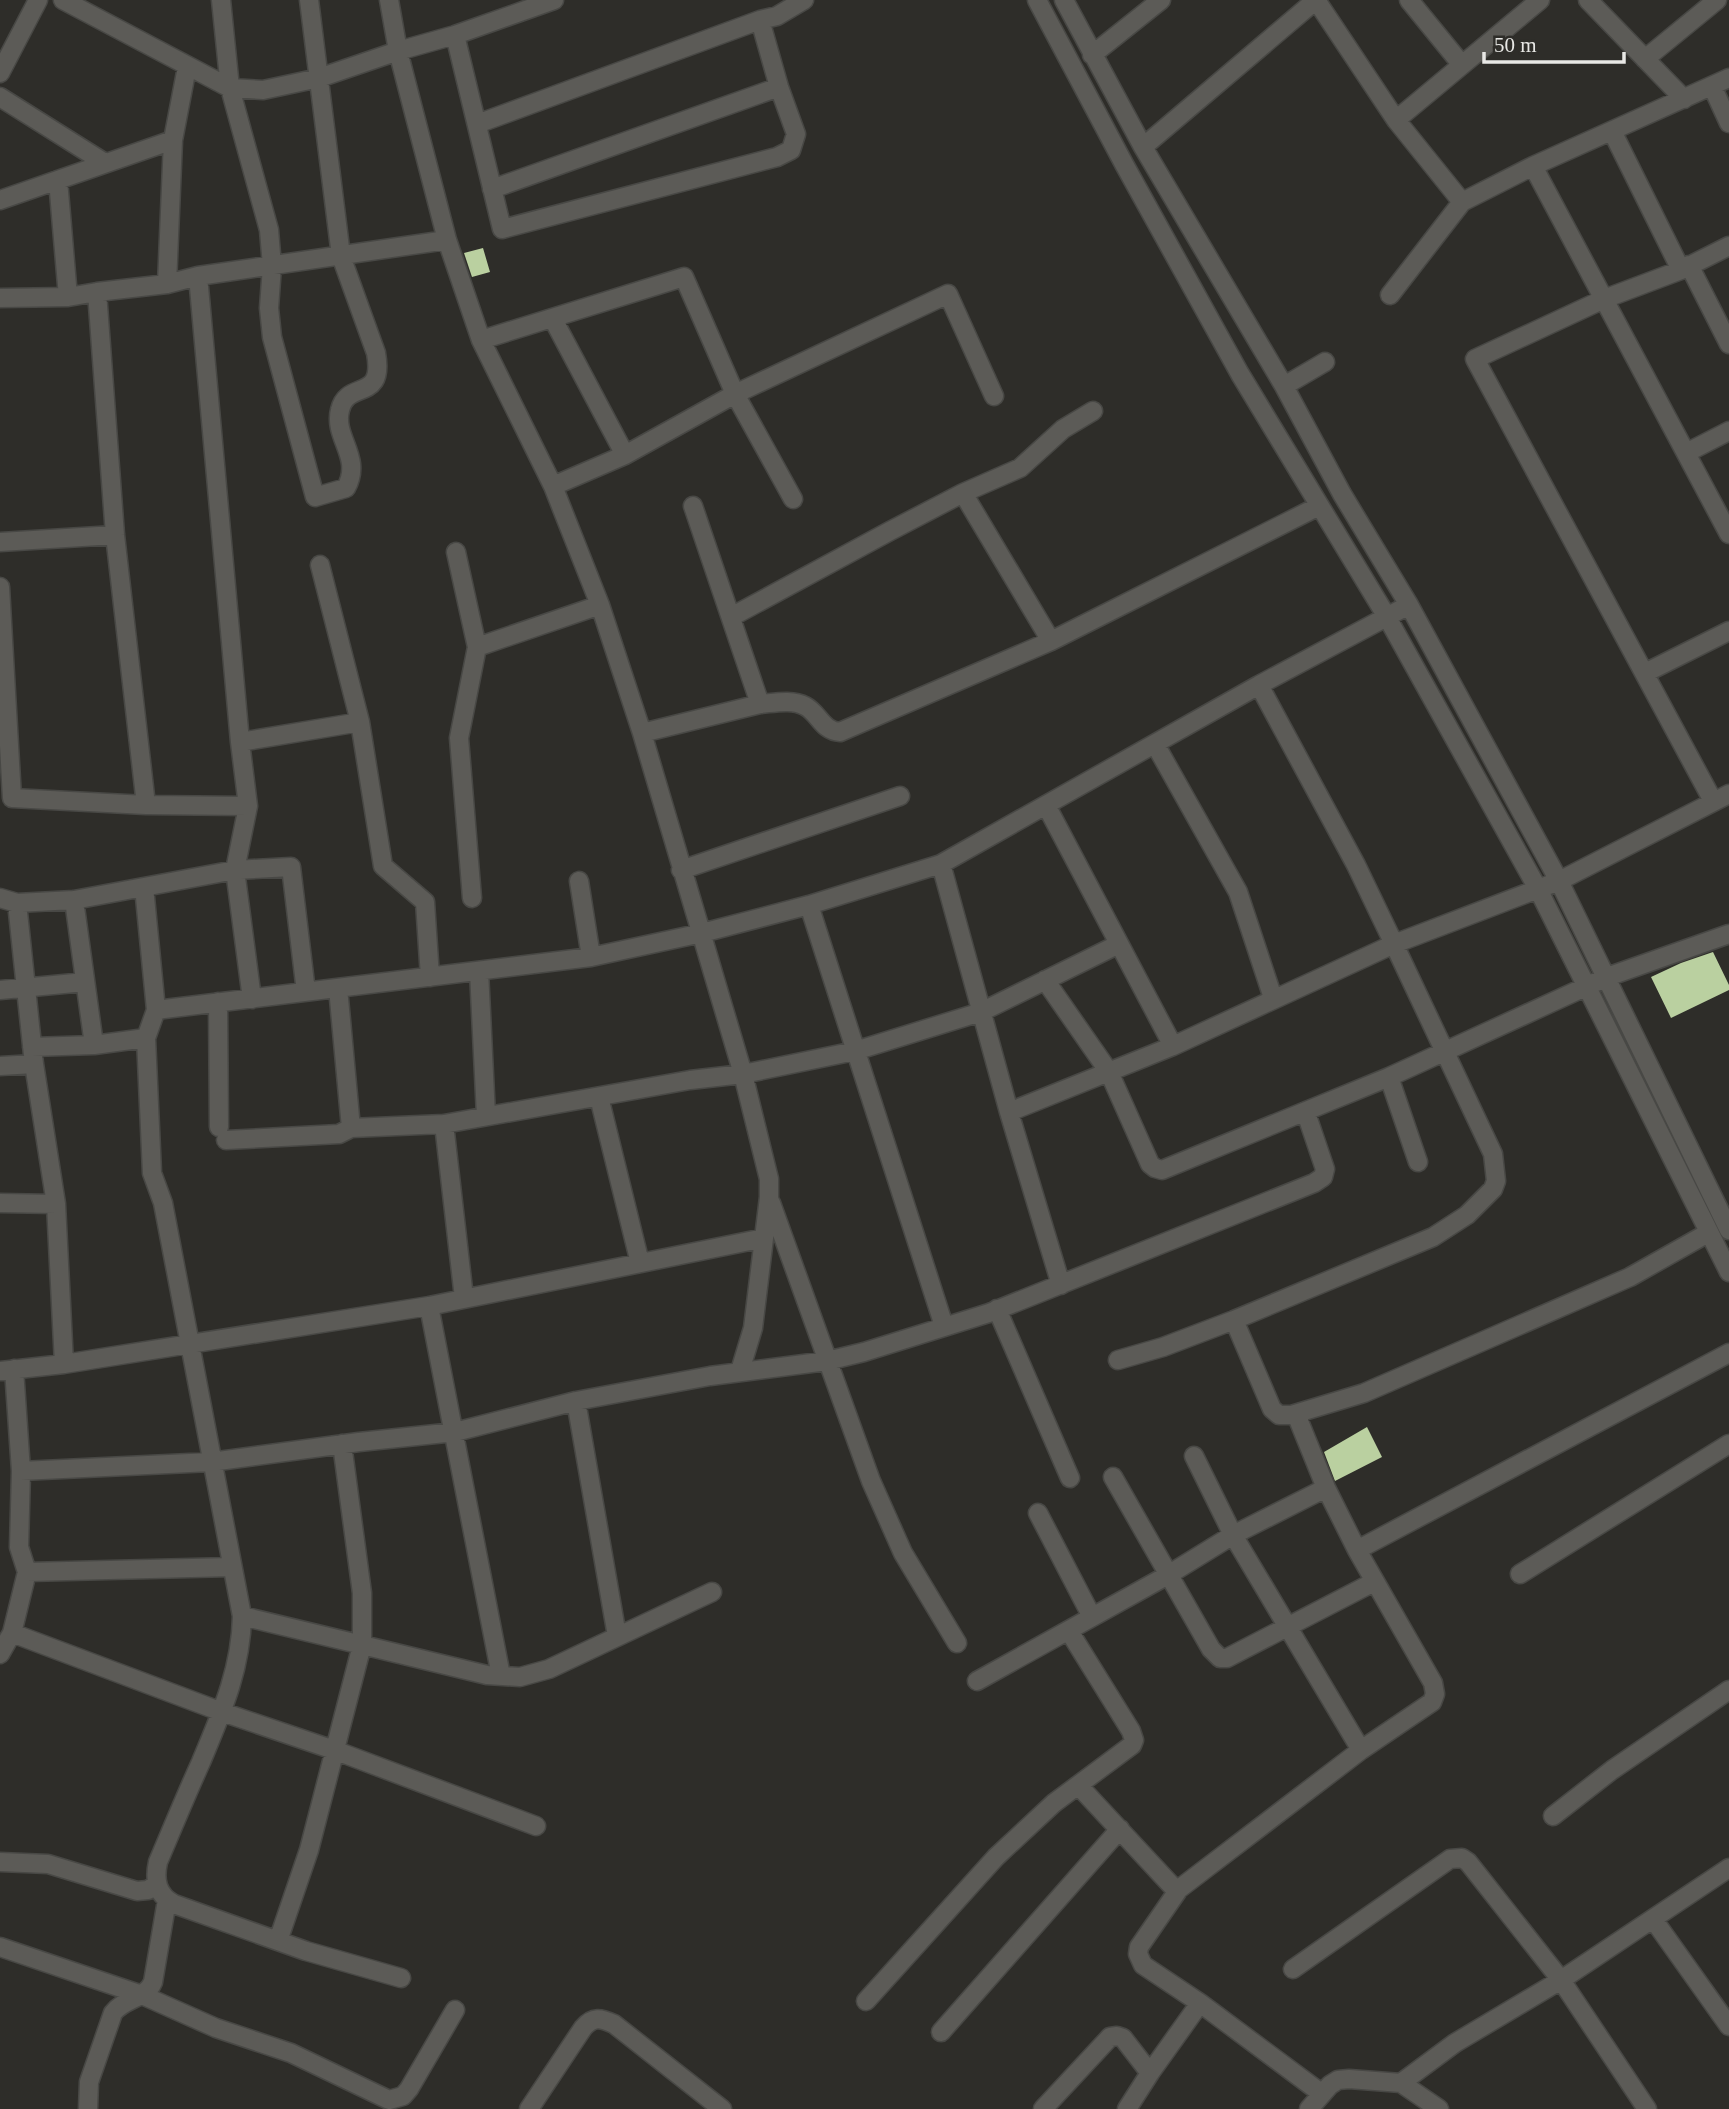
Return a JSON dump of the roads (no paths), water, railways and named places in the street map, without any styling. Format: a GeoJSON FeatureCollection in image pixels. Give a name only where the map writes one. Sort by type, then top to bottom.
{"type":"FeatureCollection","features":[{"type":"Feature","properties":{"kind":"street"},"geometry":{"type":"LineString","coordinates":[[0,73],[38,0]]}},
{"type":"Feature","properties":{"kind":"street"},"geometry":{"type":"LineString","coordinates":[[63,0],[230,88],[263,90],[319,78],[554,0]]}},
{"type":"Feature","properties":{"kind":"street"},"geometry":{"type":"LineString","coordinates":[[221,0],[230,88],[269,230],[272,266],[269,308],[272,337],[315,497],[346,488],[352,477],[352,459],[340,423],[340,410],[346,398],[377,379],[379,369],[376,353],[341,256],[309,0]]}},
{"type":"Feature","properties":{"kind":"street"},"geometry":{"type":"LineString","coordinates":[[389,0],[398,51],[447,240],[481,340],[552,486],[600,605],[642,733],[743,1074],[769,1179],[769,1197],[753,1328],[740,1371]]}},
{"type":"Feature","properties":{"kind":"street"},"geometry":{"type":"LineString","coordinates":[[477,124],[777,16],[804,0]]}},
{"type":"Feature","properties":{"kind":"street"},"geometry":{"type":"LineString","coordinates":[[1037,0],[1240,374],[1387,617],[1538,889],[1729,1272]]}},
{"type":"Feature","properties":{"kind":"street"},"geometry":{"type":"LineString","coordinates":[[1064,0],[1143,147],[1284,386],[1342,494],[1409,605],[1559,881],[1729,1230]]}},
{"type":"Feature","properties":{"kind":"street"},"geometry":{"type":"LineString","coordinates":[[1092,55],[1161,0]]}},
{"type":"Feature","properties":{"kind":"street"},"geometry":{"type":"LineString","coordinates":[[1143,147],[1316,0],[1396,120],[1462,202]]}},
{"type":"Feature","properties":{"kind":"street"},"geometry":{"type":"LineString","coordinates":[[1396,120],[1540,0]]}},
{"type":"Feature","properties":{"kind":"street"},"geometry":{"type":"LineString","coordinates":[[1588,0],[1684,99]]}},
{"type":"Feature","properties":{"kind":"street"},"geometry":{"type":"LineString","coordinates":[[1645,59],[1717,0]]}},
{"type":"Feature","properties":{"kind":"street"},"geometry":{"type":"LineString","coordinates":[[1420,4],[1462,65]]}},
{"type":"Feature","properties":{"kind":"street"},"geometry":{"type":"LineString","coordinates":[[455,35],[502,229],[777,158],[791,150],[796,134],[760,20]]}},
{"type":"Feature","properties":{"kind":"street"},"geometry":{"type":"LineString","coordinates":[[167,284],[173,139],[187,67]]}},
{"type":"Feature","properties":{"kind":"street"},"geometry":{"type":"LineString","coordinates":[[1390,295],[1462,202],[1533,166],[1729,78]]}},
{"type":"Feature","properties":{"kind":"street"},"geometry":{"type":"LineString","coordinates":[[1712,86],[1729,123]]}},
{"type":"Feature","properties":{"kind":"street"},"geometry":{"type":"LineString","coordinates":[[492,189],[779,87]]}},
{"type":"Feature","properties":{"kind":"street"},"geometry":{"type":"LineString","coordinates":[[0,97],[106,163]]}},
{"type":"Feature","properties":{"kind":"street"},"geometry":{"type":"LineString","coordinates":[[1612,131],[1729,344]]}},
{"type":"Feature","properties":{"kind":"street"},"geometry":{"type":"LineString","coordinates":[[0,200],[173,139]]}},
{"type":"Feature","properties":{"kind":"street"},"geometry":{"type":"LineString","coordinates":[[1533,166],[1729,534]]}},
{"type":"Feature","properties":{"kind":"street"},"geometry":{"type":"LineString","coordinates":[[58,180],[68,298]]}},
{"type":"Feature","properties":{"kind":"street"},"geometry":{"type":"LineString","coordinates":[[0,298],[68,298],[447,240]]}},
{"type":"Feature","properties":{"kind":"street"},"geometry":{"type":"LineString","coordinates":[[1009,1112],[1173,1046],[1394,944],[1559,881],[1721,797],[1645,673],[1475,359],[1604,299],[1685,267],[1729,246]]}},
{"type":"Feature","properties":{"kind":"street"},"geometry":{"type":"LineString","coordinates":[[198,276],[248,806],[235,870],[252,999]]}},
{"type":"Feature","properties":{"kind":"street"},"geometry":{"type":"LineString","coordinates":[[481,340],[684,277],[735,394],[793,499]]}},
{"type":"Feature","properties":{"kind":"street"},"geometry":{"type":"LineString","coordinates":[[97,292],[115,535],[146,805]]}},
{"type":"Feature","properties":{"kind":"street"},"geometry":{"type":"LineString","coordinates":[[552,486],[625,455],[735,394],[948,294],[994,396]]}},
{"type":"Feature","properties":{"kind":"street"},"geometry":{"type":"LineString","coordinates":[[553,319],[625,455]]}},
{"type":"Feature","properties":{"kind":"street"},"geometry":{"type":"LineString","coordinates":[[1284,386],[1325,362]]}},
{"type":"Feature","properties":{"kind":"street"},"geometry":{"type":"LineString","coordinates":[[731,617],[962,493],[1020,468],[1063,429],[1093,411]]}},
{"type":"Feature","properties":{"kind":"street"},"geometry":{"type":"LineString","coordinates":[[1686,453],[1729,431]]}},
{"type":"Feature","properties":{"kind":"street"},"geometry":{"type":"LineString","coordinates":[[962,493],[1051,641]]}},
{"type":"Feature","properties":{"kind":"street"},"geometry":{"type":"LineString","coordinates":[[693,506],[760,704]]}},
{"type":"Feature","properties":{"kind":"street"},"geometry":{"type":"LineString","coordinates":[[642,733],[760,704],[796,702],[808,707],[825,726],[840,732],[1051,641],[1319,506]]}},
{"type":"Feature","properties":{"kind":"street"},"geometry":{"type":"LineString","coordinates":[[0,542],[115,535]]}},
{"type":"Feature","properties":{"kind":"street"},"geometry":{"type":"LineString","coordinates":[[456,552],[477,647],[458,738],[472,898]]}},
{"type":"Feature","properties":{"kind":"street"},"geometry":{"type":"LineString","coordinates":[[320,565],[360,722],[383,866],[425,902],[430,977]]}},
{"type":"Feature","properties":{"kind":"street"},"geometry":{"type":"LineString","coordinates":[[0,587],[12,798],[146,805],[248,806]]}},
{"type":"Feature","properties":{"kind":"street"},"geometry":{"type":"LineString","coordinates":[[477,647],[600,605]]}},
{"type":"Feature","properties":{"kind":"street"},"geometry":{"type":"LineString","coordinates":[[156,1010],[592,957],[702,933],[808,905],[941,864],[1259,685],[1409,605]]}},
{"type":"Feature","properties":{"kind":"street"},"geometry":{"type":"LineString","coordinates":[[1645,673],[1729,631]]}},
{"type":"Feature","properties":{"kind":"street"},"geometry":{"type":"LineString","coordinates":[[1118,1360],[1163,1347],[1234,1320],[1433,1237],[1467,1215],[1487,1197],[1496,1181],[1493,1154],[1447,1051],[1356,865],[1259,685]]}},
{"type":"Feature","properties":{"kind":"street"},"geometry":{"type":"LineString","coordinates":[[240,743],[360,722]]}},
{"type":"Feature","properties":{"kind":"street"},"geometry":{"type":"LineString","coordinates":[[1155,744],[1238,892],[1273,998]]}},
{"type":"Feature","properties":{"kind":"street"},"geometry":{"type":"LineString","coordinates":[[681,870],[900,796]]}},
{"type":"Feature","properties":{"kind":"street"},"geometry":{"type":"LineString","coordinates":[[1046,805],[1173,1046]]}},
{"type":"Feature","properties":{"kind":"street"},"geometry":{"type":"LineString","coordinates":[[941,864],[1009,1112],[1061,1285]]}},
{"type":"Feature","properties":{"kind":"street"},"geometry":{"type":"LineString","coordinates":[[64,1364],[56,1204],[33,1055],[26,989],[9,901],[74,900],[235,870],[291,867],[306,992]]}},
{"type":"Feature","properties":{"kind":"street"},"geometry":{"type":"LineString","coordinates":[[579,881],[592,957]]}},
{"type":"Feature","properties":{"kind":"street"},"geometry":{"type":"LineString","coordinates":[[144,887],[156,1010],[146,1038],[152,1173],[163,1203],[242,1616],[239,1659],[222,1712],[158,1862],[157,1884],[162,1896],[167,1900],[278,1941],[401,1978]]}},
{"type":"Feature","properties":{"kind":"street"},"geometry":{"type":"LineString","coordinates":[[74,900],[94,1045]]}},
{"type":"Feature","properties":{"kind":"street"},"geometry":{"type":"LineString","coordinates":[[808,905],[944,1326]]}},
{"type":"Feature","properties":{"kind":"street"},"geometry":{"type":"LineString","coordinates":[[1045,980],[1110,1072],[1150,1164],[1161,1170],[1389,1077],[1607,976],[1729,934]]}},
{"type":"Feature","properties":{"kind":"street"},"geometry":{"type":"LineString","coordinates":[[218,1002],[222,1133],[339,1134],[351,1128],[444,1124],[690,1080],[743,1074],[855,1051],[981,1012],[1119,944]]}},
{"type":"Feature","properties":{"kind":"street"},"geometry":{"type":"LineString","coordinates":[[479,971],[486,1116]]}},
{"type":"Feature","properties":{"kind":"street"},"geometry":{"type":"LineString","coordinates":[[0,990],[85,982]]}},
{"type":"Feature","properties":{"kind":"street"},"geometry":{"type":"LineString","coordinates":[[338,988],[351,1128]]}},
{"type":"Feature","properties":{"kind":"street"},"geometry":{"type":"LineString","coordinates":[[0,1066],[33,1055],[146,1038]]}},
{"type":"Feature","properties":{"kind":"street"},"geometry":{"type":"LineString","coordinates":[[1389,1077],[1418,1162]]}},
{"type":"Feature","properties":{"kind":"street"},"geometry":{"type":"LineString","coordinates":[[599,1097],[640,1263]]}},
{"type":"Feature","properties":{"kind":"street"},"geometry":{"type":"LineString","coordinates":[[21,1471],[211,1462],[455,1432],[576,1401],[740,1371],[827,1361],[864,1352],[997,1309],[1061,1285],[1320,1180],[1325,1174],[1324,1166],[1306,1113]]}},
{"type":"Feature","properties":{"kind":"street"},"geometry":{"type":"LineString","coordinates":[[444,1124],[464,1298]]}},
{"type":"Feature","properties":{"kind":"street"},"geometry":{"type":"LineString","coordinates":[[769,1197],[871,1481],[903,1553],[957,1643]]}},
{"type":"Feature","properties":{"kind":"street"},"geometry":{"type":"LineString","coordinates":[[0,1203],[56,1204]]}},
{"type":"Feature","properties":{"kind":"street"},"geometry":{"type":"LineString","coordinates":[[1234,1320],[1272,1409],[1279,1415],[1296,1413],[1364,1392],[1630,1277],[1708,1233]]}},
{"type":"Feature","properties":{"kind":"street"},"geometry":{"type":"LineString","coordinates":[[0,1654],[12,1633],[27,1572],[19,1547],[21,1471],[7,1370],[64,1364],[429,1306],[764,1238]]}},
{"type":"Feature","properties":{"kind":"street"},"geometry":{"type":"LineString","coordinates":[[429,1306],[501,1676]]}},
{"type":"Feature","properties":{"kind":"street"},"geometry":{"type":"LineString","coordinates":[[997,1309],[1070,1478]]}},
{"type":"Feature","properties":{"kind":"street"},"geometry":{"type":"LineString","coordinates":[[1357,1550],[1729,1353]]}},
{"type":"Feature","properties":{"kind":"street"},"geometry":{"type":"LineString","coordinates":[[576,1401],[617,1636]]}},
{"type":"Feature","properties":{"kind":"street"},"geometry":{"type":"LineString","coordinates":[[1296,1413],[1326,1488],[1374,1582],[1433,1683],[1434,1695],[1428,1706],[1361,1750],[1179,1889],[1143,1938],[1138,1954],[1143,1965],[1200,2003],[1321,2093]]}},
{"type":"Feature","properties":{"kind":"street"},"geometry":{"type":"LineString","coordinates":[[278,1941],[309,1850],[362,1645],[362,1593],[342,1444]]}},
{"type":"Feature","properties":{"kind":"street"},"geometry":{"type":"LineString","coordinates":[[1520,1574],[1729,1444]]}},
{"type":"Feature","properties":{"kind":"street"},"geometry":{"type":"LineString","coordinates":[[1194,1456],[1233,1535],[1361,1750]]}},
{"type":"Feature","properties":{"kind":"street"},"geometry":{"type":"LineString","coordinates":[[1113,1477],[1211,1649],[1220,1658],[1227,1658],[1288,1628],[1374,1582]]}},
{"type":"Feature","properties":{"kind":"street"},"geometry":{"type":"LineString","coordinates":[[977,1681],[1168,1575],[1233,1535],[1326,1488]]}},
{"type":"Feature","properties":{"kind":"street"},"geometry":{"type":"LineString","coordinates":[[1038,1513],[1093,1617]]}},
{"type":"Feature","properties":{"kind":"street"},"geometry":{"type":"LineString","coordinates":[[27,1572],[232,1567]]}},
{"type":"Feature","properties":{"kind":"street"},"geometry":{"type":"LineString","coordinates":[[242,1616],[501,1676],[520,1677],[535,1674],[712,1592]]}},
{"type":"Feature","properties":{"kind":"street"},"geometry":{"type":"LineString","coordinates":[[866,2001],[996,1857],[1054,1803],[1130,1747],[1134,1740],[1069,1631]]}},
{"type":"Feature","properties":{"kind":"street"},"geometry":{"type":"LineString","coordinates":[[12,1633],[536,1826]]}},
{"type":"Feature","properties":{"kind":"street"},"geometry":{"type":"LineString","coordinates":[[1553,1816],[1612,1770],[1729,1690]]}},
{"type":"Feature","properties":{"kind":"street"},"geometry":{"type":"LineString","coordinates":[[1078,1785],[1172,1886],[1179,1889]]}},
{"type":"Feature","properties":{"kind":"street"},"geometry":{"type":"LineString","coordinates":[[941,2032],[1120,1829]]}},
{"type":"Feature","properties":{"kind":"street"},"geometry":{"type":"LineString","coordinates":[[1293,1969],[1456,1857],[1468,1862],[1561,1980],[1647,2109]]}},
{"type":"Feature","properties":{"kind":"street"},"geometry":{"type":"LineString","coordinates":[[0,1862],[48,1864],[137,1891],[148,1890],[157,1884]]}},
{"type":"Feature","properties":{"kind":"street"},"geometry":{"type":"LineString","coordinates":[[1401,2083],[1455,2043],[1561,1980],[1729,1868]]}},
{"type":"Feature","properties":{"kind":"street"},"geometry":{"type":"LineString","coordinates":[[88,2109],[89,2082],[113,2013],[121,2005],[149,1991],[155,1976],[167,1900]]}},
{"type":"Feature","properties":{"kind":"street"},"geometry":{"type":"LineString","coordinates":[[1654,1919],[1729,2026]]}},
{"type":"Feature","properties":{"kind":"street"},"geometry":{"type":"LineString","coordinates":[[0,1947],[142,1994],[216,2028],[291,2053],[389,2100],[403,2096],[410,2089],[456,2010]]}},
{"type":"Feature","properties":{"kind":"street"},"geometry":{"type":"LineString","coordinates":[[1127,2109],[1200,2003]]}},
{"type":"Feature","properties":{"kind":"street"},"geometry":{"type":"LineString","coordinates":[[529,2109],[583,2028],[589,2021],[596,2019],[614,2024],[722,2109]]}},
{"type":"Feature","properties":{"kind":"street"},"geometry":{"type":"LineString","coordinates":[[1043,2109],[1110,2037],[1124,2038],[1150,2073]]}},
{"type":"Feature","properties":{"kind":"street"},"geometry":{"type":"LineString","coordinates":[[1309,2109],[1321,2093],[1338,2080],[1362,2079],[1401,2083],[1439,2109]]}}]}
